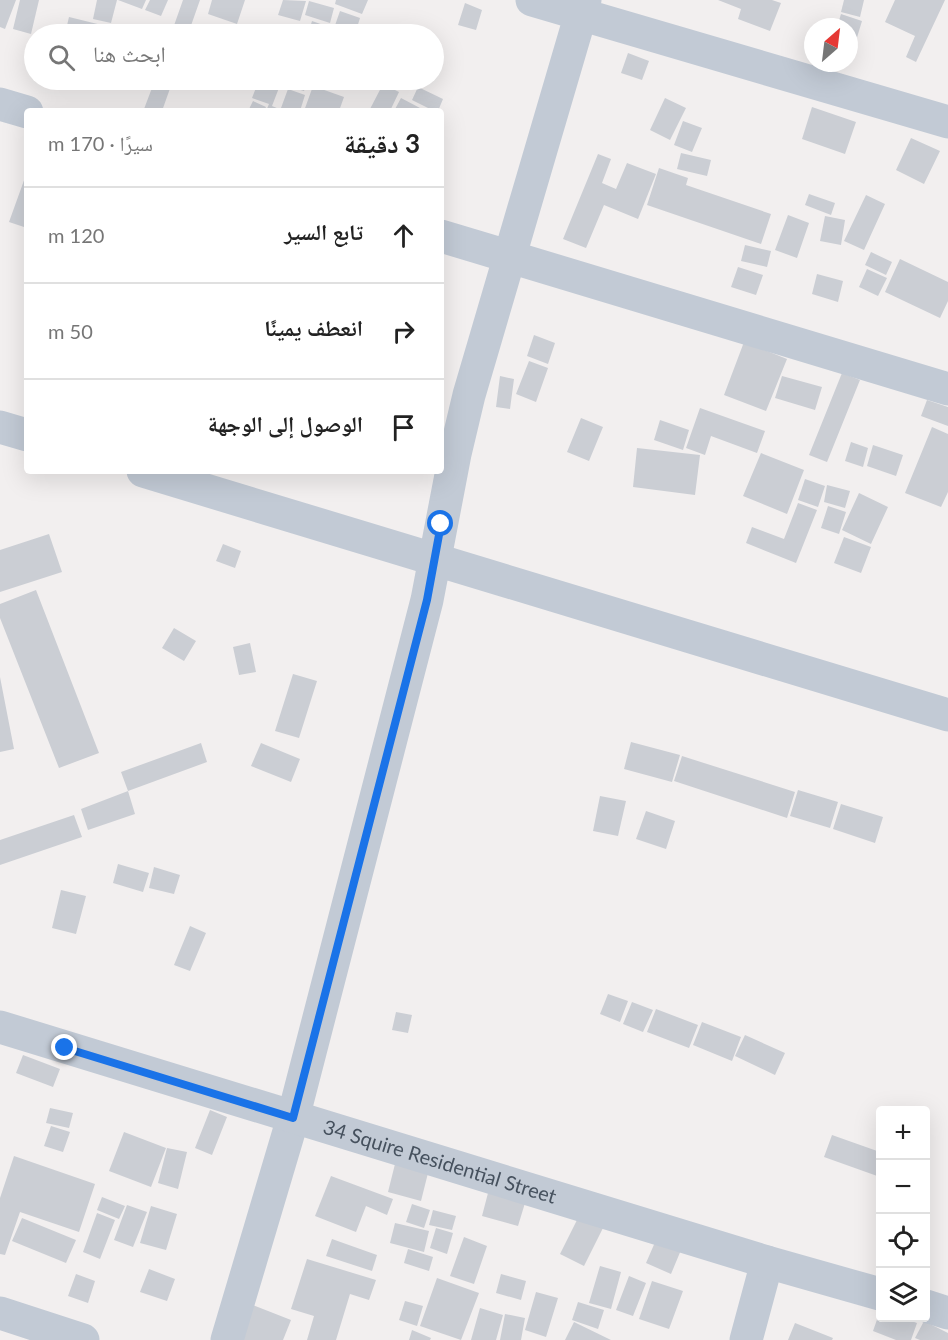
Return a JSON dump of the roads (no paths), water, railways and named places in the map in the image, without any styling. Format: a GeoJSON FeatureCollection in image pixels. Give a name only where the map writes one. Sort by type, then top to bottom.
{"type":"FeatureCollection","features":[{"type":"Feature","properties":{"kind":"street"},"geometry":{"type":"LineString","coordinates":[[532,0],[583,8],[948,122]]}},
{"type":"Feature","properties":{"kind":"street"},"geometry":{"type":"LineString","coordinates":[[227,1340],[293,1118],[424,612],[469,395],[583,8]]}},
{"type":"Feature","properties":{"kind":"street"},"geometry":{"type":"LineString","coordinates":[[0,104],[24,111]]}},
{"type":"Feature","properties":{"kind":"street"},"geometry":{"type":"LineString","coordinates":[[444,237],[948,389]]}},
{"type":"Feature","properties":{"kind":"street"},"geometry":{"type":"LineString","coordinates":[[0,427],[24,434]]}},
{"type":"Feature","properties":{"kind":"street"},"geometry":{"type":"LineString","coordinates":[[153,474],[948,715]]}},
{"type":"Feature","properties":{"kind":"street","name":"34 Squire Residential Street"},"geometry":{"type":"LineString","coordinates":[[0,1027],[766,1262],[876,1293]]}},
{"type":"Feature","properties":{"kind":"street"},"geometry":{"type":"LineString","coordinates":[[746,1340],[766,1262]]}},
{"type":"Feature","properties":{"kind":"street"},"geometry":{"type":"LineString","coordinates":[[930,1307],[948,1313]]}},
{"type":"Feature","properties":{"kind":"street"},"geometry":{"type":"LineString","coordinates":[[0,1313],[83,1340]]}}]}
